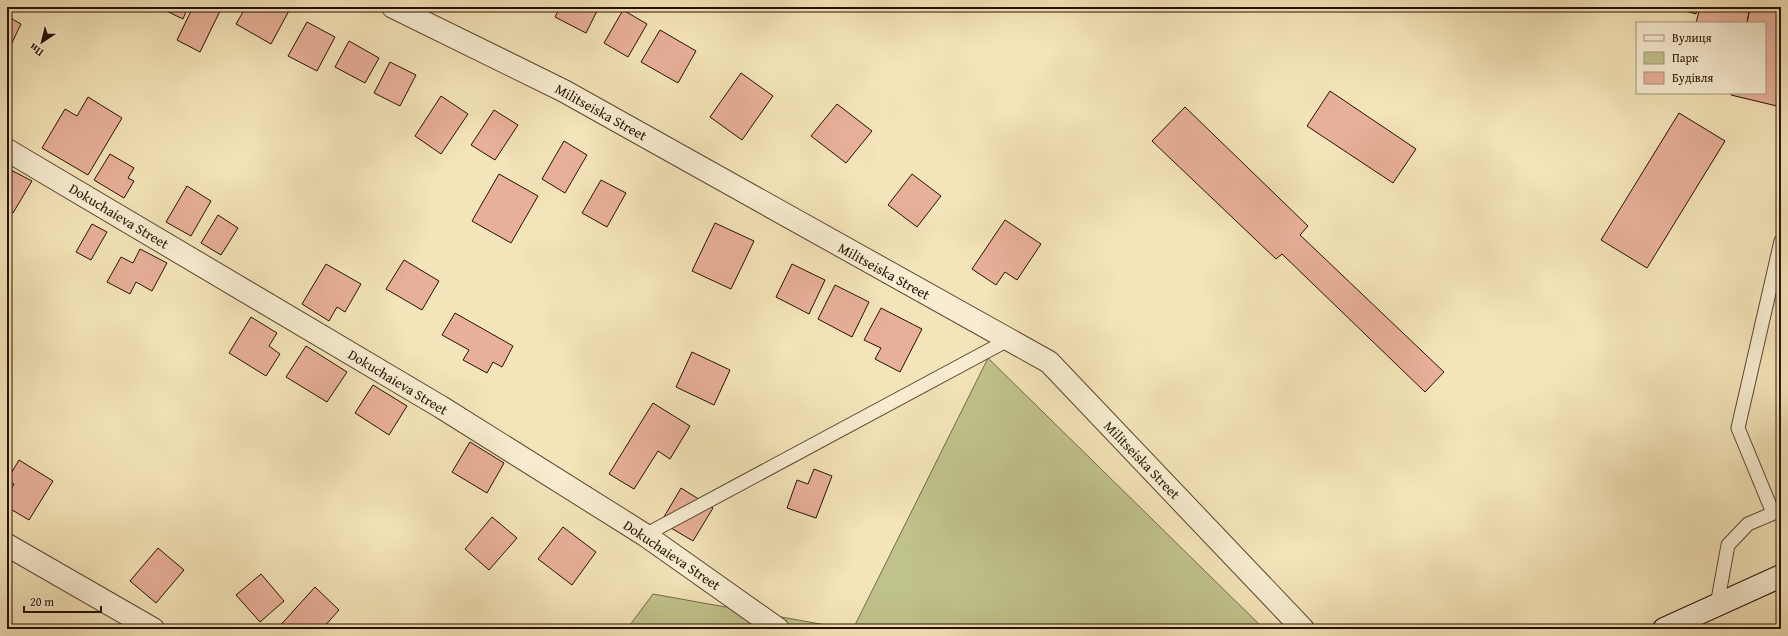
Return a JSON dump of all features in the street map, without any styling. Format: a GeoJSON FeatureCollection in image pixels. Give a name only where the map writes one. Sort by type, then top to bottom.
{"type":"FeatureCollection","features":[{"type":"Feature","properties":{"kind":"street","name":"Militseiska Street"},"geometry":{"type":"LineString","coordinates":[[393,7],[564,91],[1049,362],[1303,629]]}},
{"type":"Feature","properties":{"kind":"street","name":"Dokuchaieva Street"},"geometry":{"type":"LineString","coordinates":[[7,150],[441,407],[645,535],[778,629]]}},
{"type":"Feature","properties":{"kind":"street"},"geometry":{"type":"LineString","coordinates":[[7,545],[152,629]]}},
{"type":"Feature","properties":{"kind":"street"},"geometry":{"type":"LineString","coordinates":[[1664,629],[1781,576]]}},
{"type":"Feature","properties":{"kind":"lane"},"geometry":{"type":"LineString","coordinates":[[1716,605],[1728,545],[1748,524],[1777,512],[1738,428],[1781,241]]}},
{"type":"Feature","properties":{"kind":"lane"},"geometry":{"type":"LineString","coordinates":[[645,535],[1008,340]]}},
{"type":"Feature","properties":{"kind":"green space"},"geometry":{"type":"Polygon","coordinates":[[[988,358],[1264,629],[853,629],[988,358]]]}},
{"type":"Feature","properties":{"kind":"green space"},"geometry":{"type":"Polygon","coordinates":[[[653,594],[848,629],[627,629],[653,594]]]}},
{"type":"Feature","properties":{"kind":"building"},"geometry":{"type":"Polygon","coordinates":[[[158,7],[188,7],[183,19],[158,7]]]}},
{"type":"Feature","properties":{"kind":"building"},"geometry":{"type":"Polygon","coordinates":[[[193,7],[222,7],[200,52],[177,40],[193,7]]]}},
{"type":"Feature","properties":{"kind":"building"},"geometry":{"type":"Polygon","coordinates":[[[246,7],[291,7],[271,44],[236,24],[246,7]]]}},
{"type":"Feature","properties":{"kind":"building"},"geometry":{"type":"Polygon","coordinates":[[[560,7],[599,7],[586,33],[555,17],[560,7]]]}},
{"type":"Feature","properties":{"kind":"building"},"geometry":{"type":"Polygon","coordinates":[[[1671,7],[1697,7],[1696,14],[1671,7]]]}},
{"type":"Feature","properties":{"kind":"building"},"geometry":{"type":"Polygon","coordinates":[[[1700,7],[1750,7],[1747,22],[1696,22],[1700,7]]]}},
{"type":"Feature","properties":{"kind":"building"},"geometry":{"type":"Polygon","coordinates":[[[1750,7],[1781,7],[1781,107],[1731,95],[1766,94],[1766,22],[1747,22],[1750,7]]]}},
{"type":"Feature","properties":{"kind":"building"},"geometry":{"type":"Polygon","coordinates":[[[623,10],[647,24],[628,57],[604,43],[623,10]]]}},
{"type":"Feature","properties":{"kind":"building"},"geometry":{"type":"Polygon","coordinates":[[[7,16],[21,24],[7,53],[7,16]]]}},
{"type":"Feature","properties":{"kind":"building"},"geometry":{"type":"Polygon","coordinates":[[[307,22],[335,37],[317,71],[288,56],[307,22]]]}},
{"type":"Feature","properties":{"kind":"building"},"geometry":{"type":"Polygon","coordinates":[[[660,30],[696,51],[678,83],[641,62],[660,30]]]}},
{"type":"Feature","properties":{"kind":"building"},"geometry":{"type":"Polygon","coordinates":[[[349,41],[379,58],[365,83],[335,67],[349,41]]]}},
{"type":"Feature","properties":{"kind":"building"},"geometry":{"type":"Polygon","coordinates":[[[390,62],[416,75],[400,106],[374,93],[390,62]]]}},
{"type":"Feature","properties":{"kind":"building"},"geometry":{"type":"Polygon","coordinates":[[[741,73],[773,96],[742,140],[710,117],[741,73]]]}},
{"type":"Feature","properties":{"kind":"building"},"geometry":{"type":"Polygon","coordinates":[[[1330,91],[1416,149],[1393,183],[1307,126],[1330,91]]]}},
{"type":"Feature","properties":{"kind":"building"},"geometry":{"type":"Polygon","coordinates":[[[441,96],[468,114],[441,154],[415,136],[441,96]]]}},
{"type":"Feature","properties":{"kind":"building"},"geometry":{"type":"Polygon","coordinates":[[[88,97],[122,118],[88,175],[42,148],[65,109],[77,116],[88,97]]]}},
{"type":"Feature","properties":{"kind":"building"},"geometry":{"type":"Polygon","coordinates":[[[837,104],[872,131],[846,163],[811,136],[837,104]]]}},
{"type":"Feature","properties":{"kind":"building"},"geometry":{"type":"Polygon","coordinates":[[[1185,107],[1308,226],[1300,235],[1444,372],[1425,392],[1282,254],[1276,259],[1152,141],[1185,107]]]}},
{"type":"Feature","properties":{"kind":"building"},"geometry":{"type":"Polygon","coordinates":[[[494,110],[518,125],[495,160],[471,145],[494,110]]]}},
{"type":"Feature","properties":{"kind":"building"},"geometry":{"type":"Polygon","coordinates":[[[1679,113],[1725,141],[1647,268],[1601,240],[1679,113]]]}},
{"type":"Feature","properties":{"kind":"building"},"geometry":{"type":"Polygon","coordinates":[[[564,141],[587,155],[565,193],[542,179],[564,141]]]}},
{"type":"Feature","properties":{"kind":"building"},"geometry":{"type":"Polygon","coordinates":[[[110,154],[134,168],[128,178],[134,181],[124,198],[94,180],[110,154]]]}},
{"type":"Feature","properties":{"kind":"building"},"geometry":{"type":"Polygon","coordinates":[[[7,168],[32,181],[13,213],[7,210],[7,168]]]}},
{"type":"Feature","properties":{"kind":"building"},"geometry":{"type":"Polygon","coordinates":[[[499,174],[538,196],[511,243],[472,221],[499,174]]]}},
{"type":"Feature","properties":{"kind":"building"},"geometry":{"type":"Polygon","coordinates":[[[912,174],[941,196],[917,227],[888,205],[912,174]]]}},
{"type":"Feature","properties":{"kind":"building"},"geometry":{"type":"Polygon","coordinates":[[[601,180],[626,193],[607,227],[582,213],[601,180]]]}},
{"type":"Feature","properties":{"kind":"building"},"geometry":{"type":"Polygon","coordinates":[[[187,186],[211,201],[191,236],[166,222],[187,186]]]}},
{"type":"Feature","properties":{"kind":"building"},"geometry":{"type":"Polygon","coordinates":[[[218,215],[238,228],[221,255],[201,243],[218,215]]]}},
{"type":"Feature","properties":{"kind":"building"},"geometry":{"type":"Polygon","coordinates":[[[1005,220],[1041,244],[1017,280],[1005,272],[996,285],[972,269],[1005,220]]]}},
{"type":"Feature","properties":{"kind":"building"},"geometry":{"type":"Polygon","coordinates":[[[715,223],[754,241],[731,289],[692,271],[715,223]]]}},
{"type":"Feature","properties":{"kind":"building"},"geometry":{"type":"Polygon","coordinates":[[[92,224],[107,232],[91,260],[76,252],[92,224]]]}},
{"type":"Feature","properties":{"kind":"building"},"geometry":{"type":"Polygon","coordinates":[[[140,249],[167,263],[152,291],[136,282],[130,294],[107,282],[121,257],[133,263],[140,249]]]}},
{"type":"Feature","properties":{"kind":"building"},"geometry":{"type":"Polygon","coordinates":[[[404,260],[439,281],[422,310],[386,289],[404,260]]]}},
{"type":"Feature","properties":{"kind":"building"},"geometry":{"type":"Polygon","coordinates":[[[326,264],[361,284],[345,312],[337,307],[329,321],[302,304],[326,264]]]}},
{"type":"Feature","properties":{"kind":"building"},"geometry":{"type":"Polygon","coordinates":[[[792,264],[825,280],[809,314],[776,297],[792,264]]]}},
{"type":"Feature","properties":{"kind":"building"},"geometry":{"type":"Polygon","coordinates":[[[835,285],[869,302],[852,337],[818,319],[835,285]]]}},
{"type":"Feature","properties":{"kind":"building"},"geometry":{"type":"Polygon","coordinates":[[[881,308],[922,329],[900,372],[875,359],[881,348],[864,340],[881,308]]]}},
{"type":"Feature","properties":{"kind":"building"},"geometry":{"type":"Polygon","coordinates":[[[455,313],[513,346],[502,367],[493,362],[487,373],[463,360],[469,350],[442,335],[455,313]]]}},
{"type":"Feature","properties":{"kind":"building"},"geometry":{"type":"Polygon","coordinates":[[[251,317],[277,333],[269,346],[280,354],[266,376],[229,353],[251,317]]]}},
{"type":"Feature","properties":{"kind":"building"},"geometry":{"type":"Polygon","coordinates":[[[306,346],[347,372],[327,402],[286,377],[306,346]]]}},
{"type":"Feature","properties":{"kind":"building"},"geometry":{"type":"Polygon","coordinates":[[[692,352],[730,370],[714,405],[676,387],[692,352]]]}},
{"type":"Feature","properties":{"kind":"building"},"geometry":{"type":"Polygon","coordinates":[[[373,385],[407,406],[389,435],[355,413],[373,385]]]}},
{"type":"Feature","properties":{"kind":"building"},"geometry":{"type":"Polygon","coordinates":[[[653,403],[690,426],[670,459],[658,451],[634,489],[609,474],[653,403]]]}},
{"type":"Feature","properties":{"kind":"building"},"geometry":{"type":"Polygon","coordinates":[[[470,442],[504,463],[487,493],[452,472],[470,442]]]}},
{"type":"Feature","properties":{"kind":"building"},"geometry":{"type":"Polygon","coordinates":[[[19,460],[53,481],[29,520],[7,507],[7,496],[14,484],[7,480],[19,460]]]}},
{"type":"Feature","properties":{"kind":"building"},"geometry":{"type":"Polygon","coordinates":[[[814,469],[832,476],[816,518],[787,508],[797,480],[808,484],[814,469]]]}},
{"type":"Feature","properties":{"kind":"building"},"geometry":{"type":"Polygon","coordinates":[[[681,488],[713,508],[693,541],[661,522],[681,488]]]}},
{"type":"Feature","properties":{"kind":"building"},"geometry":{"type":"Polygon","coordinates":[[[492,517],[517,538],[489,570],[465,549],[492,517]]]}},
{"type":"Feature","properties":{"kind":"building"},"geometry":{"type":"Polygon","coordinates":[[[563,527],[596,552],[572,585],[538,559],[563,527]]]}},
{"type":"Feature","properties":{"kind":"building"},"geometry":{"type":"Polygon","coordinates":[[[158,548],[184,570],[156,603],[130,581],[158,548]]]}},
{"type":"Feature","properties":{"kind":"building"},"geometry":{"type":"Polygon","coordinates":[[[261,574],[284,601],[260,622],[236,595],[261,574]]]}},
{"type":"Feature","properties":{"kind":"building"},"geometry":{"type":"Polygon","coordinates":[[[315,587],[339,610],[322,629],[277,629],[315,587]]]}}]}
